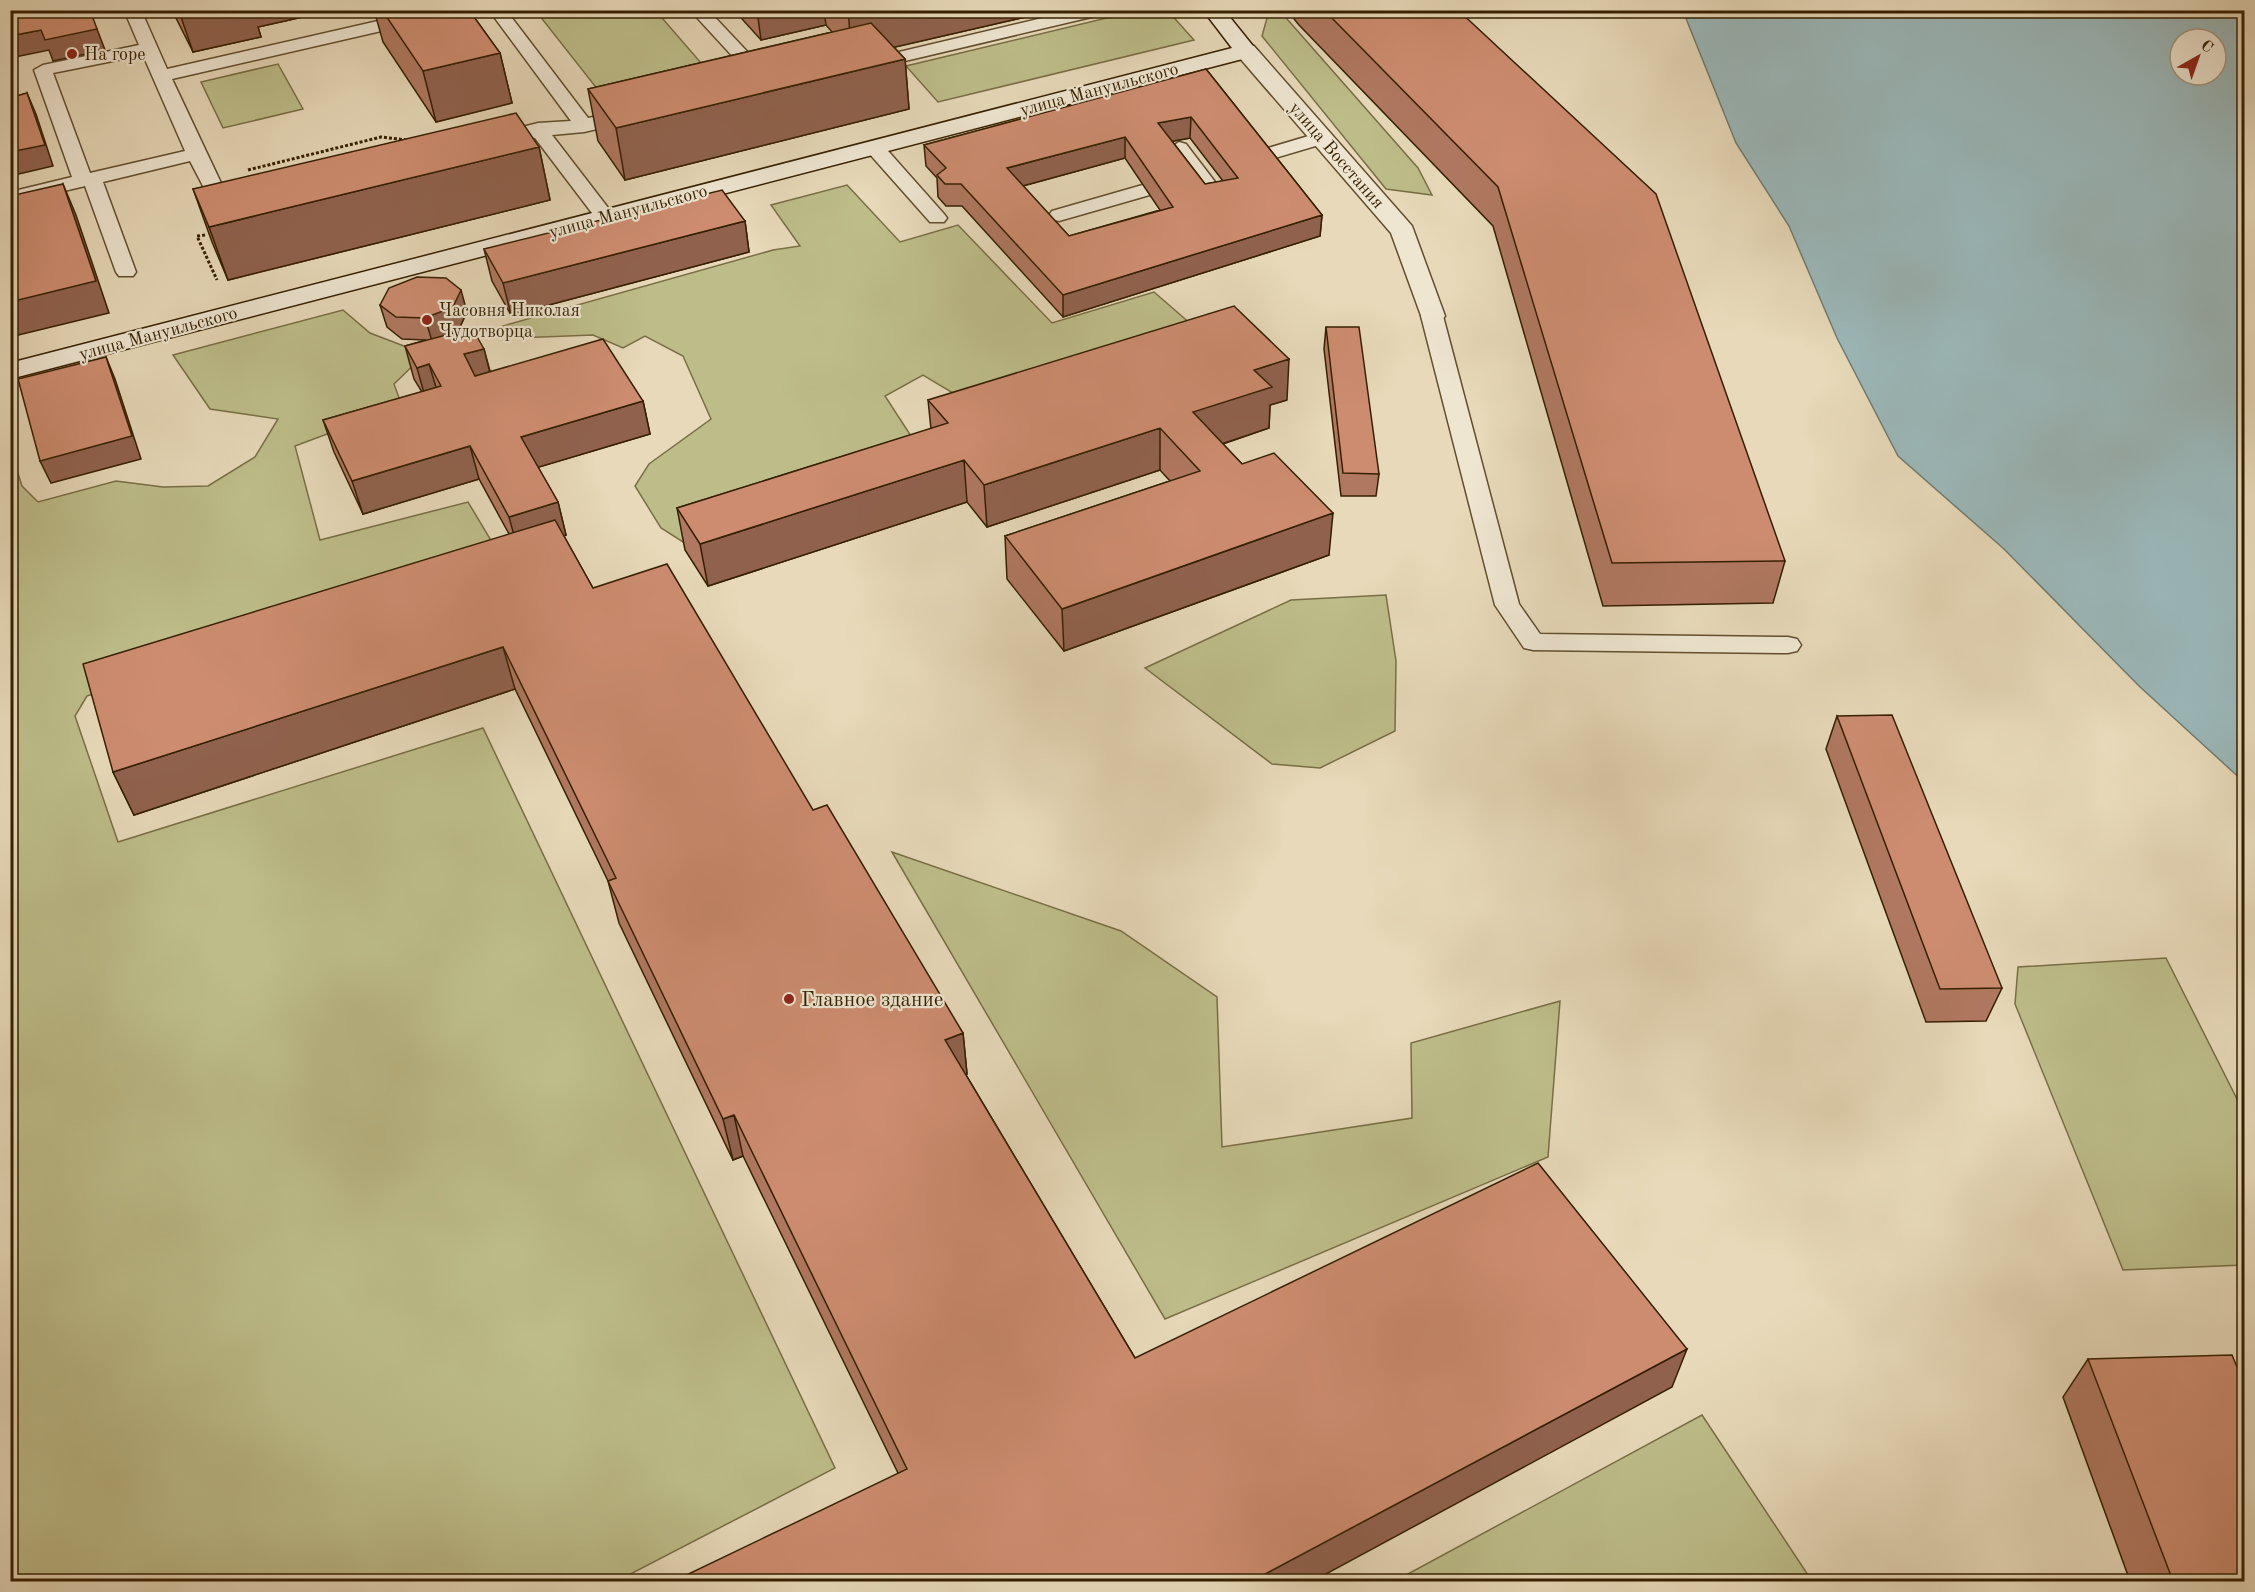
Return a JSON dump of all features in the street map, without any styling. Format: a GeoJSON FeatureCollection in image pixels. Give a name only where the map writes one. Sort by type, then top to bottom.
{"type":"FeatureCollection","features":[{"type":"Feature","properties":{"kind":"street","name":"улица Восстания"},"geometry":{"type":"LineString","coordinates":[[1213,10],[1403,231],[1432,316]]}},
{"type":"Feature","properties":{"kind":"street","name":"улица Мануильского"},"geometry":{"type":"LineString","coordinates":[[10,371],[1246,51]]}},
{"type":"Feature","properties":{"kind":"lane"},"geometry":{"type":"LineString","coordinates":[[132,10],[196,154],[223,207],[250,201]]}},
{"type":"Feature","properties":{"kind":"lane"},"geometry":{"type":"LineString","coordinates":[[162,76],[451,10]]}},
{"type":"Feature","properties":{"kind":"lane"},"geometry":{"type":"LineString","coordinates":[[497,10],[584,126]]}},
{"type":"Feature","properties":{"kind":"lane"},"geometry":{"type":"LineString","coordinates":[[698,10],[775,85],[749,91]]}},
{"type":"Feature","properties":{"kind":"lane"},"geometry":{"type":"LineString","coordinates":[[846,70],[1100,10]]}},
{"type":"Feature","properties":{"kind":"lane"},"geometry":{"type":"LineString","coordinates":[[126,272],[43,70],[149,48]]}},
{"type":"Feature","properties":{"kind":"lane"},"geometry":{"type":"LineString","coordinates":[[472,146],[538,129],[584,126],[650,112]]}},
{"type":"Feature","properties":{"kind":"lane"},"geometry":{"type":"LineString","coordinates":[[538,129],[605,217]]}},
{"type":"Feature","properties":{"kind":"lane"},"geometry":{"type":"LineString","coordinates":[[1258,157],[1322,138]]}},
{"type":"Feature","properties":{"kind":"lane"},"geometry":{"type":"LineString","coordinates":[[874,147],[937,218]]}},
{"type":"Feature","properties":{"kind":"lane"},"geometry":{"type":"LineString","coordinates":[[1179,148],[1215,195]]}},
{"type":"Feature","properties":{"kind":"lane"},"geometry":{"type":"LineString","coordinates":[[10,198],[196,154]]}},
{"type":"Feature","properties":{"kind":"lane"},"geometry":{"type":"LineString","coordinates":[[1059,215],[1146,190]]}},
{"type":"Feature","properties":{"kind":"lane"},"geometry":{"type":"LineString","coordinates":[[1432,316],[1507,605],[1533,642],[1788,645]]}},
{"type":"Feature","properties":{"kind":"path"},"geometry":{"type":"LineString","coordinates":[[238,172],[381,137],[416,142]]}},
{"type":"Feature","properties":{"kind":"path"},"geometry":{"type":"LineString","coordinates":[[208,234],[198,237],[233,313]]}},
{"type":"Feature","properties":{"kind":"green space"},"geometry":{"type":"Polygon","coordinates":[[[557,10],[656,11],[702,64],[598,90],[539,15],[557,10]]]}},
{"type":"Feature","properties":{"kind":"green space"},"geometry":{"type":"Polygon","coordinates":[[[1140,10],[1168,11],[1194,40],[938,102],[906,66],[1140,10]]]}},
{"type":"Feature","properties":{"kind":"green space"},"geometry":{"type":"Polygon","coordinates":[[[1269,11],[1280,11],[1418,168],[1432,195],[1386,189],[1262,36],[1269,11]]]}},
{"type":"Feature","properties":{"kind":"green space"},"geometry":{"type":"Polygon","coordinates":[[[278,64],[303,109],[223,128],[201,82],[278,64]]]}},
{"type":"Feature","properties":{"kind":"green space"},"geometry":{"type":"Polygon","coordinates":[[[847,185],[900,242],[958,225],[1052,323],[1154,292],[1207,338],[978,408],[923,375],[885,396],[924,456],[683,542],[661,528],[635,486],[649,464],[711,419],[683,356],[645,336],[623,348],[593,335],[516,338],[503,326],[773,250],[800,246],[771,205],[847,185]]]}},
{"type":"Feature","properties":{"kind":"green space"},"geometry":{"type":"Polygon","coordinates":[[[343,310],[370,333],[425,354],[394,384],[402,406],[295,446],[320,540],[468,502],[507,567],[87,696],[75,716],[118,842],[483,728],[835,1468],[617,1581],[11,1581],[10,448],[22,486],[38,502],[116,481],[163,487],[208,486],[255,457],[278,419],[210,409],[173,355],[343,310]]]}},
{"type":"Feature","properties":{"kind":"green space"},"geometry":{"type":"Polygon","coordinates":[[[1386,595],[1396,661],[1395,731],[1320,768],[1272,764],[1145,668],[1291,600],[1386,595]]]}},
{"type":"Feature","properties":{"kind":"green space"},"geometry":{"type":"Polygon","coordinates":[[[892,852],[1121,931],[1217,997],[1222,1147],[1412,1118],[1411,1043],[1560,1001],[1548,1157],[1165,1319],[892,852]]]}},
{"type":"Feature","properties":{"kind":"green space"},"geometry":{"type":"Polygon","coordinates":[[[2166,958],[2244,1113],[2244,1265],[2123,1270],[2015,1004],[2018,967],[2166,958]]]}},
{"type":"Feature","properties":{"kind":"green space"},"geometry":{"type":"Polygon","coordinates":[[[1702,1415],[1812,1581],[1395,1581],[1702,1415]]]}},
{"type":"Feature","properties":{"kind":"water"},"geometry":{"type":"Polygon","coordinates":[[[1683,11],[2244,11],[2244,782],[2139,686],[2004,549],[1898,456],[1837,338],[1789,226],[1736,143],[1683,11]]]}},
{"type":"Feature","properties":{"kind":"building"},"geometry":{"type":"Polygon","coordinates":[[[43,10],[90,10],[97,29],[45,40],[41,30],[10,36],[10,17],[43,10]]]}},
{"type":"Feature","properties":{"kind":"building"},"geometry":{"type":"Polygon","coordinates":[[[178,10],[199,10],[180,14],[178,10]]]}},
{"type":"Feature","properties":{"kind":"building"},"geometry":{"type":"Polygon","coordinates":[[[382,10],[469,10],[500,53],[423,71],[382,10]]]}},
{"type":"Feature","properties":{"kind":"building"},"geometry":{"type":"Polygon","coordinates":[[[1324,10],[1458,10],[1656,194],[1785,561],[1612,563],[1498,187],[1324,10]]]}},
{"type":"Feature","properties":{"kind":"building"},"geometry":{"type":"Polygon","coordinates":[[[871,23],[905,59],[616,128],[588,89],[871,23]]]}},
{"type":"Feature","properties":{"kind":"building"},"geometry":{"type":"Polygon","coordinates":[[[1206,69],[1322,215],[1063,295],[961,184],[945,184],[937,175],[946,168],[924,145],[1206,69]],[[1191,117],[1158,123],[1205,184],[1238,178],[1191,117]],[[1125,137],[1007,168],[1069,236],[1173,207],[1125,137]]]}},
{"type":"Feature","properties":{"kind":"building"},"geometry":{"type":"Polygon","coordinates":[[[10,80],[16,96],[27,93],[45,145],[10,152],[10,80]]]}},
{"type":"Feature","properties":{"kind":"building"},"geometry":{"type":"Polygon","coordinates":[[[516,113],[539,147],[209,227],[193,189],[516,113]]]}},
{"type":"Feature","properties":{"kind":"building"},"geometry":{"type":"Polygon","coordinates":[[[63,184],[96,281],[10,302],[10,196],[63,184]]]}},
{"type":"Feature","properties":{"kind":"building"},"geometry":{"type":"Polygon","coordinates":[[[722,190],[745,221],[503,283],[484,249],[722,190]]]}},
{"type":"Feature","properties":{"kind":"building"},"geometry":{"type":"Polygon","coordinates":[[[417,277],[446,278],[461,290],[453,307],[425,318],[396,317],[380,305],[389,288],[417,277]]]}},
{"type":"Feature","properties":{"kind":"building"},"geometry":{"type":"Polygon","coordinates":[[[1234,306],[1289,359],[1254,370],[1272,387],[1193,412],[1242,464],[1274,453],[1333,513],[1062,609],[1005,536],[1200,471],[1160,428],[984,485],[964,460],[700,544],[677,508],[948,423],[928,400],[1234,306]]]}},
{"type":"Feature","properties":{"kind":"building"},"geometry":{"type":"Polygon","coordinates":[[[1326,327],[1359,327],[1379,474],[1343,473],[1326,327]]]}},
{"type":"Feature","properties":{"kind":"building"},"geometry":{"type":"Polygon","coordinates":[[[472,328],[484,349],[464,354],[475,376],[603,339],[643,401],[521,437],[558,502],[509,517],[470,446],[352,481],[323,420],[441,386],[429,364],[417,368],[405,346],[472,328]]]}},
{"type":"Feature","properties":{"kind":"building"},"geometry":{"type":"Polygon","coordinates":[[[106,357],[132,436],[40,461],[18,379],[106,357]]]}},
{"type":"Feature","properties":{"kind":"building","name":"Главное здание"},"geometry":{"type":"Polygon","coordinates":[[[555,520],[593,588],[667,564],[813,810],[827,805],[963,1033],[945,1040],[1135,1358],[1538,1163],[1687,1349],[1252,1581],[674,1581],[907,1469],[734,1115],[723,1119],[608,881],[616,878],[503,647],[113,772],[83,664],[555,520]]]}},
{"type":"Feature","properties":{"kind":"building"},"geometry":{"type":"Polygon","coordinates":[[[1892,715],[2002,988],[1940,989],[1837,716],[1892,715]]]}},
{"type":"Feature","properties":{"kind":"building"},"geometry":{"type":"Polygon","coordinates":[[[2232,1355],[2244,1384],[2244,1581],[2173,1581],[2088,1359],[2232,1355]]]}},
{"type":"Feature","properties":{"kind":"place","name":"На горе"},"geometry":{"type":"Point","coordinates":[72,54]}},
{"type":"Feature","properties":{"kind":"place","name":"Часовня Николая Чудотворца"},"geometry":{"type":"Point","coordinates":[427,320]}},
{"type":"Feature","properties":{"kind":"place","name":"Главное здание"},"geometry":{"type":"Point","coordinates":[789,999]}}]}
